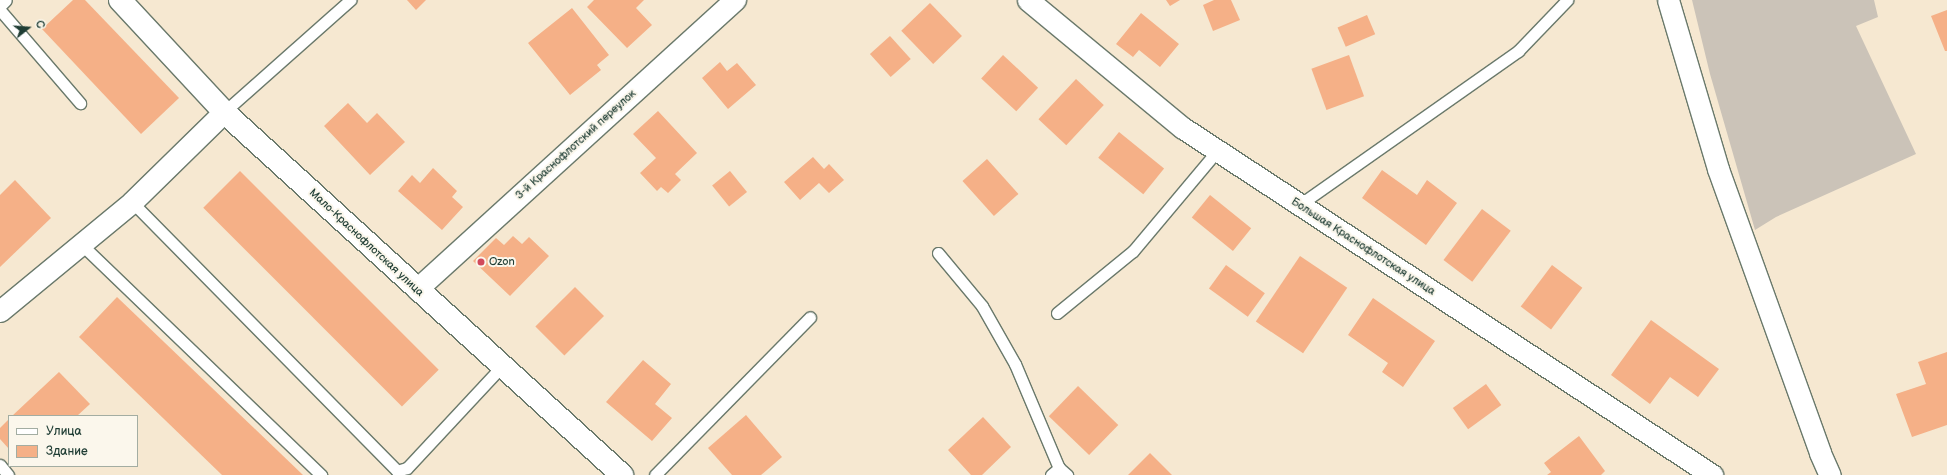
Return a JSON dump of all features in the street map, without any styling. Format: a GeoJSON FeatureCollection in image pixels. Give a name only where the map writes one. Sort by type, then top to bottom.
{"type":"FeatureCollection","features":[{"type":"Feature","properties":{"kind":"street","name":"Мало-Краснофлотская улица"},"geometry":{"type":"LineString","coordinates":[[120,0],[224,112],[622,475]]}},
{"type":"Feature","properties":{"kind":"street","name":"3-й Краснофлотский переулок"},"geometry":{"type":"LineString","coordinates":[[417,289],[735,0]]}},
{"type":"Feature","properties":{"kind":"street"},"geometry":{"type":"LineString","coordinates":[[1668,0],[1718,169],[1820,453],[1830,475]]}},
{"type":"Feature","properties":{"kind":"street","name":"Большая Краснофлотская улица"},"geometry":{"type":"LineString","coordinates":[[1036,3],[1183,128],[1712,475]]}},
{"type":"Feature","properties":{"kind":"street"},"geometry":{"type":"LineString","coordinates":[[0,311],[80,243],[132,202],[224,112]]}},
{"type":"Feature","properties":{"kind":"lane"},"geometry":{"type":"LineString","coordinates":[[0,6],[6,0]]}},
{"type":"Feature","properties":{"kind":"lane"},"geometry":{"type":"LineString","coordinates":[[224,112],[350,0]]}},
{"type":"Feature","properties":{"kind":"lane"},"geometry":{"type":"LineString","coordinates":[[1299,205],[1518,51],[1567,0]]}},
{"type":"Feature","properties":{"kind":"lane"},"geometry":{"type":"LineString","coordinates":[[0,10],[80,103]]}},
{"type":"Feature","properties":{"kind":"lane"},"geometry":{"type":"LineString","coordinates":[[1058,313],[1133,251],[1217,151]]}},
{"type":"Feature","properties":{"kind":"lane"},"geometry":{"type":"LineString","coordinates":[[132,202],[397,471],[407,468],[502,366]]}},
{"type":"Feature","properties":{"kind":"lane"},"geometry":{"type":"LineString","coordinates":[[80,243],[321,475]]}},
{"type":"Feature","properties":{"kind":"lane"},"geometry":{"type":"LineString","coordinates":[[938,253],[982,306],[1015,364],[1055,471],[1067,475]]}},
{"type":"Feature","properties":{"kind":"lane"},"geometry":{"type":"LineString","coordinates":[[655,475],[810,317]]}},
{"type":"Feature","properties":{"kind":"lane"},"geometry":{"type":"LineString","coordinates":[[0,466],[8,475]]}},
{"type":"Feature","properties":{"kind":"shaded area"},"geometry":{"type":"Polygon","coordinates":[[[1692,0],[1874,0],[1878,17],[1856,26],[1916,154],[1776,217],[1755,230],[1710,74],[1692,0]]]}},
{"type":"Feature","properties":{"kind":"building"},"geometry":{"type":"Polygon","coordinates":[[[73,0],[85,0],[179,98],[141,134],[42,29],[73,0]]]}},
{"type":"Feature","properties":{"kind":"building"},"geometry":{"type":"Polygon","coordinates":[[[407,0],[426,0],[416,10],[407,0]]]}},
{"type":"Feature","properties":{"kind":"building"},"geometry":{"type":"Polygon","coordinates":[[[594,0],[644,0],[636,8],[652,25],[627,48],[587,7],[594,0]]]}},
{"type":"Feature","properties":{"kind":"building"},"geometry":{"type":"Polygon","coordinates":[[[1166,0],[1180,0],[1170,6],[1166,0]]]}},
{"type":"Feature","properties":{"kind":"building"},"geometry":{"type":"Polygon","coordinates":[[[1214,0],[1231,0],[1240,20],[1213,31],[1203,5],[1214,0]]]}},
{"type":"Feature","properties":{"kind":"building"},"geometry":{"type":"Polygon","coordinates":[[[930,3],[962,36],[933,64],[901,31],[930,3]]]}},
{"type":"Feature","properties":{"kind":"building"},"geometry":{"type":"Polygon","coordinates":[[[572,8],[609,55],[597,65],[601,70],[570,95],[528,43],[572,8]]]}},
{"type":"Feature","properties":{"kind":"building"},"geometry":{"type":"Polygon","coordinates":[[[1947,10],[1947,51],[1945,51],[1931,16],[1947,10]]]}},
{"type":"Feature","properties":{"kind":"building"},"geometry":{"type":"Polygon","coordinates":[[[1141,13],[1179,44],[1160,67],[1139,50],[1133,57],[1116,44],[1141,13]]]}},
{"type":"Feature","properties":{"kind":"building"},"geometry":{"type":"Polygon","coordinates":[[[1367,15],[1375,34],[1346,47],[1338,28],[1367,15]]]}},
{"type":"Feature","properties":{"kind":"building"},"geometry":{"type":"Polygon","coordinates":[[[890,36],[911,59],[891,77],[870,54],[890,36]]]}},
{"type":"Feature","properties":{"kind":"building"},"geometry":{"type":"Polygon","coordinates":[[[1003,55],[1038,88],[1016,111],[981,78],[1003,55]]]}},
{"type":"Feature","properties":{"kind":"building"},"geometry":{"type":"Polygon","coordinates":[[[1349,55],[1364,96],[1326,110],[1311,69],[1349,55]]]}},
{"type":"Feature","properties":{"kind":"building"},"geometry":{"type":"Polygon","coordinates":[[[720,62],[727,71],[737,63],[756,85],[728,109],[702,78],[720,62]]]}},
{"type":"Feature","properties":{"kind":"building"},"geometry":{"type":"Polygon","coordinates":[[[1076,79],[1104,105],[1066,145],[1038,119],[1076,79]]]}},
{"type":"Feature","properties":{"kind":"building"},"geometry":{"type":"Polygon","coordinates":[[[348,103],[367,123],[377,113],[405,142],[370,175],[324,126],[348,103]]]}},
{"type":"Feature","properties":{"kind":"building"},"geometry":{"type":"Polygon","coordinates":[[[658,111],[697,153],[675,174],[681,180],[668,193],[661,187],[657,191],[640,173],[656,158],[633,134],[658,111]]]}},
{"type":"Feature","properties":{"kind":"building"},"geometry":{"type":"Polygon","coordinates":[[[1119,132],[1164,169],[1143,194],[1098,158],[1119,132]]]}},
{"type":"Feature","properties":{"kind":"building"},"geometry":{"type":"Polygon","coordinates":[[[813,157],[824,169],[829,164],[844,180],[829,193],[819,183],[800,200],[784,182],[813,157]]]}},
{"type":"Feature","properties":{"kind":"building"},"geometry":{"type":"Polygon","coordinates":[[[987,159],[1018,194],[994,216],[962,181],[987,159]]]}},
{"type":"Feature","properties":{"kind":"building"},"geometry":{"type":"Polygon","coordinates":[[[433,168],[457,191],[452,197],[463,207],[442,230],[398,191],[412,175],[420,183],[433,168]]]}},
{"type":"Feature","properties":{"kind":"building"},"geometry":{"type":"Polygon","coordinates":[[[1382,170],[1417,195],[1427,180],[1457,203],[1426,245],[1362,198],[1382,170]]]}},
{"type":"Feature","properties":{"kind":"building"},"geometry":{"type":"Polygon","coordinates":[[[240,171],[439,370],[402,406],[203,208],[240,171]]]}},
{"type":"Feature","properties":{"kind":"building"},"geometry":{"type":"Polygon","coordinates":[[[730,171],[747,192],[729,206],[712,185],[730,171]]]}},
{"type":"Feature","properties":{"kind":"building"},"geometry":{"type":"Polygon","coordinates":[[[15,180],[51,218],[0,267],[0,195],[15,180]]]}},
{"type":"Feature","properties":{"kind":"building"},"geometry":{"type":"Polygon","coordinates":[[[1210,195],[1251,228],[1233,251],[1192,218],[1210,195]]]}},
{"type":"Feature","properties":{"kind":"building"},"geometry":{"type":"Polygon","coordinates":[[[1482,209],[1511,231],[1472,282],[1443,260],[1482,209]]]}},
{"type":"Feature","properties":{"kind":"building"},"geometry":{"type":"Polygon","coordinates":[[[513,236],[522,244],[529,237],[549,256],[510,296],[473,261],[496,238],[504,245],[513,236]]]}},
{"type":"Feature","properties":{"kind":"building"},"geometry":{"type":"Polygon","coordinates":[[[1300,256],[1347,288],[1303,353],[1256,321],[1300,256]]]}},
{"type":"Feature","properties":{"kind":"building"},"geometry":{"type":"Polygon","coordinates":[[[1226,265],[1265,293],[1248,317],[1209,288],[1226,265]]]}},
{"type":"Feature","properties":{"kind":"building"},"geometry":{"type":"Polygon","coordinates":[[[1552,265],[1582,288],[1551,329],[1521,307],[1552,265]]]}},
{"type":"Feature","properties":{"kind":"building"},"geometry":{"type":"Polygon","coordinates":[[[575,287],[604,316],[564,356],[535,327],[575,287]]]}},
{"type":"Feature","properties":{"kind":"building"},"geometry":{"type":"Polygon","coordinates":[[[117,297],[303,475],[222,475],[79,337],[117,297]]]}},
{"type":"Feature","properties":{"kind":"building"},"geometry":{"type":"Polygon","coordinates":[[[1373,298],[1435,341],[1403,387],[1382,372],[1388,363],[1348,335],[1373,298]]]}},
{"type":"Feature","properties":{"kind":"building"},"geometry":{"type":"Polygon","coordinates":[[[1651,320],[1719,369],[1698,397],[1670,377],[1650,404],[1611,375],[1651,320]]]}},
{"type":"Feature","properties":{"kind":"building"},"geometry":{"type":"Polygon","coordinates":[[[1947,352],[1947,425],[1912,437],[1896,394],[1926,384],[1918,362],[1947,352]]]}},
{"type":"Feature","properties":{"kind":"building"},"geometry":{"type":"Polygon","coordinates":[[[643,360],[671,384],[655,404],[672,418],[652,441],[606,402],[643,360]]]}},
{"type":"Feature","properties":{"kind":"building"},"geometry":{"type":"Polygon","coordinates":[[[59,372],[90,404],[78,415],[13,415],[59,372]]]}},
{"type":"Feature","properties":{"kind":"building"},"geometry":{"type":"Polygon","coordinates":[[[1486,384],[1501,405],[1468,429],[1453,408],[1486,384]]]}},
{"type":"Feature","properties":{"kind":"building"},"geometry":{"type":"Polygon","coordinates":[[[1078,386],[1118,425],[1089,455],[1049,416],[1078,386]]]}},
{"type":"Feature","properties":{"kind":"building"},"geometry":{"type":"Polygon","coordinates":[[[746,415],[782,457],[761,475],[732,475],[708,448],[746,415]]]}},
{"type":"Feature","properties":{"kind":"building"},"geometry":{"type":"Polygon","coordinates":[[[983,417],[1011,447],[982,475],[971,475],[948,450],[983,417]]]}},
{"type":"Feature","properties":{"kind":"building"},"geometry":{"type":"Polygon","coordinates":[[[8,420],[8,448],[0,439],[0,428],[8,420]]]}},
{"type":"Feature","properties":{"kind":"building"},"geometry":{"type":"Polygon","coordinates":[[[1579,436],[1605,471],[1601,475],[1547,475],[1551,472],[1544,463],[1579,436]]]}},
{"type":"Feature","properties":{"kind":"building"},"geometry":{"type":"Polygon","coordinates":[[[1150,453],[1172,475],[1128,475],[1150,453]]]}},
{"type":"Feature","properties":{"kind":"place","name":"Ozon"},"geometry":{"type":"Point","coordinates":[481,262]}}]}
